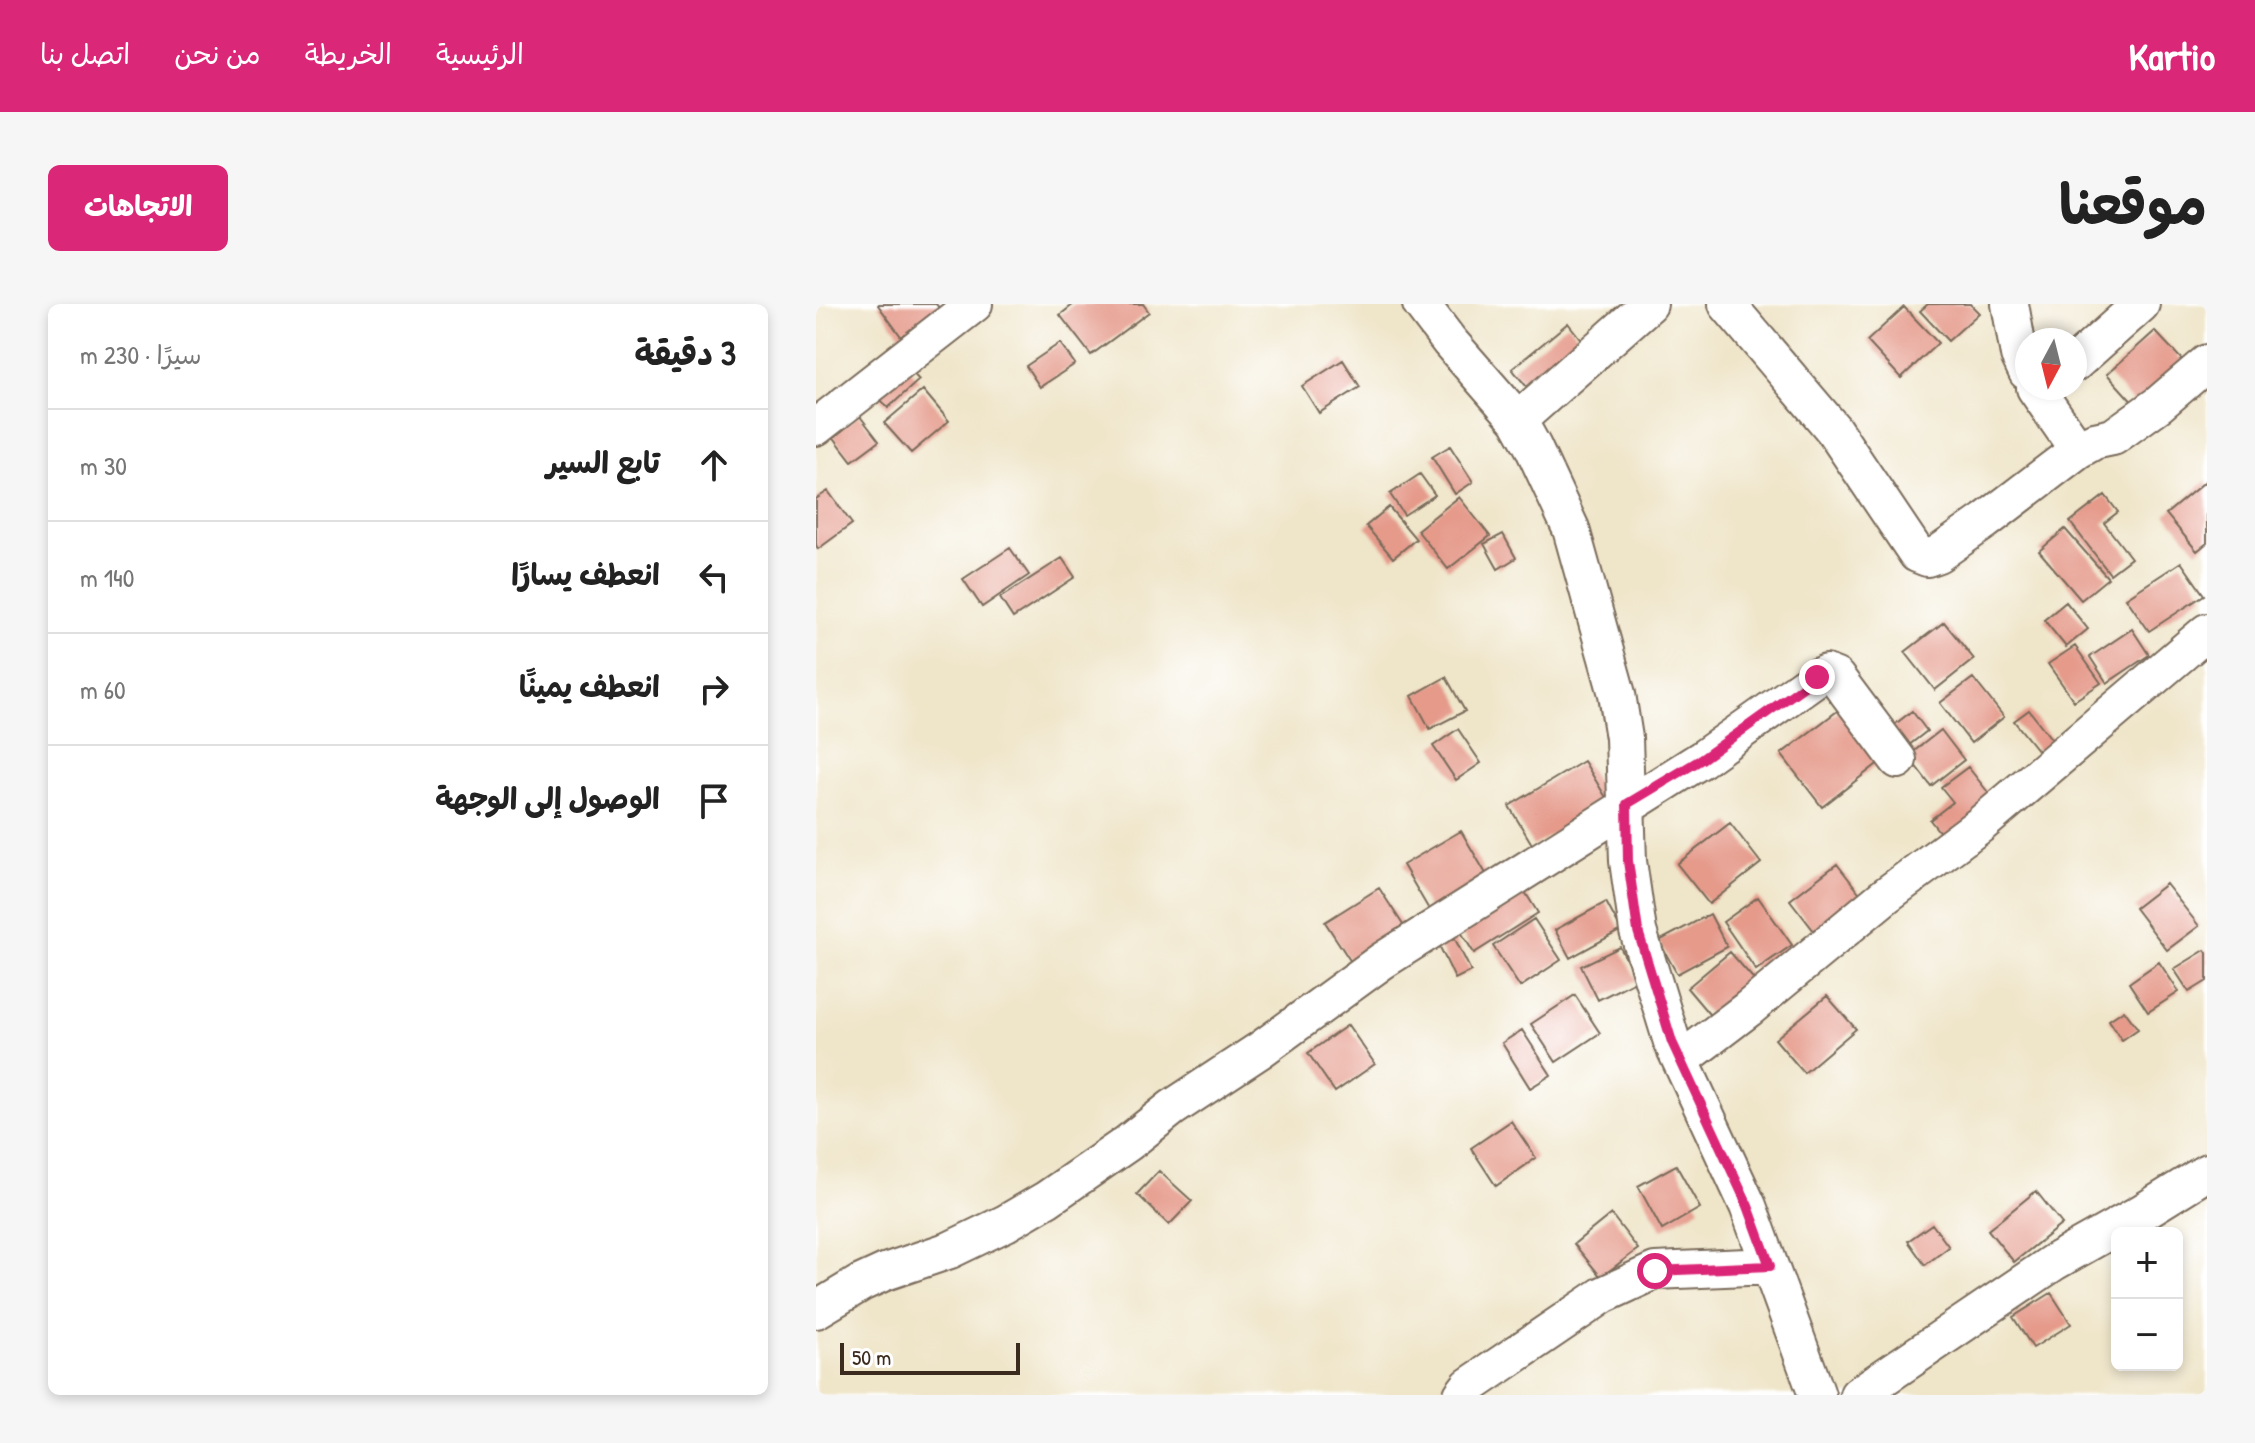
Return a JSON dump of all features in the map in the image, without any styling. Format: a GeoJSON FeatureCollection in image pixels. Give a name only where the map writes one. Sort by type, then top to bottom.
{"type":"FeatureCollection","features":[{"type":"Feature","properties":{"kind":"street"},"geometry":{"type":"LineString","coordinates":[[816,427],[974,304]]}},
{"type":"Feature","properties":{"kind":"street"},"geometry":{"type":"LineString","coordinates":[[1421,304],[1518,420],[1571,529],[1617,694],[1624,738],[1628,861],[1638,931],[1672,1042],[1748,1206],[1817,1395]]}},
{"type":"Feature","properties":{"kind":"street"},"geometry":{"type":"LineString","coordinates":[[1518,420],[1649,304]]}},
{"type":"Feature","properties":{"kind":"street"},"geometry":{"type":"LineString","coordinates":[[2010,304],[2015,332]]}},
{"type":"Feature","properties":{"kind":"street"},"geometry":{"type":"LineString","coordinates":[[2087,352],[2141,304]]}},
{"type":"Feature","properties":{"kind":"street"},"geometry":{"type":"LineString","coordinates":[[1735,307],[1833,429],[1917,554],[1927,558],[1938,554],[1985,521],[2078,450],[2094,441],[2113,437],[2159,404],[2207,363]]}},
{"type":"Feature","properties":{"kind":"street"},"geometry":{"type":"LineString","coordinates":[[2046,400],[2078,450]]}},
{"type":"Feature","properties":{"kind":"street"},"geometry":{"type":"LineString","coordinates":[[1681,1060],[1748,1009],[1863,913],[1980,825],[2207,632]]}},
{"type":"Feature","properties":{"kind":"street"},"geometry":{"type":"LineString","coordinates":[[816,1310],[861,1283],[950,1250],[1047,1199],[1382,961],[1702,759],[1804,685],[1826,673],[1836,677],[1898,760]]}},
{"type":"Feature","properties":{"kind":"street"},"geometry":{"type":"LineString","coordinates":[[1858,1395],[2054,1262],[2207,1172]]}},
{"type":"Feature","properties":{"kind":"street"},"geometry":{"type":"LineString","coordinates":[[1462,1395],[1469,1386],[1603,1295],[1655,1271],[1770,1266]]}},
{"type":"Feature","properties":{"kind":"building"},"geometry":{"type":"Polygon","coordinates":[[[879,304],[936,304],[941,310],[903,339],[879,304]]]}},
{"type":"Feature","properties":{"kind":"building"},"geometry":{"type":"Polygon","coordinates":[[[1074,304],[1143,304],[1149,312],[1091,355],[1060,315],[1074,304]]]}},
{"type":"Feature","properties":{"kind":"building"},"geometry":{"type":"Polygon","coordinates":[[[1928,304],[1970,304],[1979,313],[1948,341],[1920,311],[1928,304]]]}},
{"type":"Feature","properties":{"kind":"building"},"geometry":{"type":"Polygon","coordinates":[[[1904,307],[1938,343],[1901,378],[1867,341],[1904,307]]]}},
{"type":"Feature","properties":{"kind":"building"},"geometry":{"type":"Polygon","coordinates":[[[1568,323],[1586,346],[1531,392],[1512,369],[1568,323]]]}},
{"type":"Feature","properties":{"kind":"building"},"geometry":{"type":"Polygon","coordinates":[[[2155,331],[2185,363],[2136,406],[2107,374],[2155,331]]]}},
{"type":"Feature","properties":{"kind":"building"},"geometry":{"type":"Polygon","coordinates":[[[1060,343],[1075,364],[1040,387],[1026,366],[1060,343]]]}},
{"type":"Feature","properties":{"kind":"building"},"geometry":{"type":"Polygon","coordinates":[[[1343,360],[1360,387],[1319,413],[1302,386],[1343,360]]]}},
{"type":"Feature","properties":{"kind":"building"},"geometry":{"type":"Polygon","coordinates":[[[906,365],[919,380],[888,408],[875,393],[906,365]]]}},
{"type":"Feature","properties":{"kind":"building"},"geometry":{"type":"Polygon","coordinates":[[[923,390],[949,421],[911,453],[884,423],[923,390]]]}},
{"type":"Feature","properties":{"kind":"building"},"geometry":{"type":"Polygon","coordinates":[[[859,415],[879,441],[852,461],[832,435],[859,415]]]}},
{"type":"Feature","properties":{"kind":"building"},"geometry":{"type":"Polygon","coordinates":[[[1450,446],[1473,482],[1455,494],[1432,457],[1450,446]]]}},
{"type":"Feature","properties":{"kind":"building"},"geometry":{"type":"Polygon","coordinates":[[[1420,474],[1435,495],[1404,515],[1390,494],[1420,474]]]}},
{"type":"Feature","properties":{"kind":"building"},"geometry":{"type":"Polygon","coordinates":[[[2207,480],[2207,543],[2197,551],[2166,514],[2207,480]]]}},
{"type":"Feature","properties":{"kind":"building"},"geometry":{"type":"Polygon","coordinates":[[[828,491],[852,524],[818,549],[816,499],[828,491]]]}},
{"type":"Feature","properties":{"kind":"building"},"geometry":{"type":"Polygon","coordinates":[[[2105,495],[2118,512],[2104,523],[2131,558],[2110,574],[2070,522],[2105,495]]]}},
{"type":"Feature","properties":{"kind":"building"},"geometry":{"type":"Polygon","coordinates":[[[1459,497],[1490,536],[1448,569],[1417,530],[1459,497]]]}},
{"type":"Feature","properties":{"kind":"building"},"geometry":{"type":"Polygon","coordinates":[[[1389,507],[1416,539],[1393,558],[1366,526],[1389,507]]]}},
{"type":"Feature","properties":{"kind":"building"},"geometry":{"type":"Polygon","coordinates":[[[2065,529],[2108,578],[2081,600],[2039,551],[2065,529]]]}},
{"type":"Feature","properties":{"kind":"building"},"geometry":{"type":"Polygon","coordinates":[[[1503,534],[1516,558],[1498,569],[1484,544],[1503,534]]]}},
{"type":"Feature","properties":{"kind":"building"},"geometry":{"type":"Polygon","coordinates":[[[1010,548],[1029,575],[982,607],[963,579],[1010,548]]]}},
{"type":"Feature","properties":{"kind":"building"},"geometry":{"type":"Polygon","coordinates":[[[1062,558],[1075,577],[1013,618],[1000,598],[1062,558]]]}},
{"type":"Feature","properties":{"kind":"building"},"geometry":{"type":"Polygon","coordinates":[[[2181,562],[2204,595],[2149,631],[2126,598],[2181,562]]]}},
{"type":"Feature","properties":{"kind":"building"},"geometry":{"type":"Polygon","coordinates":[[[2066,602],[2088,629],[2066,647],[2044,620],[2066,602]]]}},
{"type":"Feature","properties":{"kind":"building"},"geometry":{"type":"Polygon","coordinates":[[[1944,622],[1974,659],[1935,690],[1905,652],[1944,622]]]}},
{"type":"Feature","properties":{"kind":"building"},"geometry":{"type":"Polygon","coordinates":[[[2132,629],[2149,655],[2107,683],[2090,657],[2132,629]]]}},
{"type":"Feature","properties":{"kind":"building"},"geometry":{"type":"Polygon","coordinates":[[[2075,646],[2101,683],[2074,701],[2048,664],[2075,646]]]}},
{"type":"Feature","properties":{"kind":"building"},"geometry":{"type":"Polygon","coordinates":[[[1446,677],[1465,711],[1430,729],[1412,696],[1446,677]]]}},
{"type":"Feature","properties":{"kind":"building"},"geometry":{"type":"Polygon","coordinates":[[[1973,678],[2004,717],[1971,743],[1940,703],[1973,678]]]}},
{"type":"Feature","properties":{"kind":"building"},"geometry":{"type":"Polygon","coordinates":[[[1840,709],[1881,761],[1822,807],[1781,754],[1840,709]]]}},
{"type":"Feature","properties":{"kind":"building"},"geometry":{"type":"Polygon","coordinates":[[[2029,710],[2056,745],[2042,756],[2014,721],[2029,710]]]}},
{"type":"Feature","properties":{"kind":"building"},"geometry":{"type":"Polygon","coordinates":[[[1912,711],[1927,731],[1904,749],[1889,729],[1912,711]]]}},
{"type":"Feature","properties":{"kind":"building"},"geometry":{"type":"Polygon","coordinates":[[[1458,729],[1481,763],[1456,780],[1433,746],[1458,729]]]}},
{"type":"Feature","properties":{"kind":"building"},"geometry":{"type":"Polygon","coordinates":[[[1941,730],[1964,760],[1931,786],[1908,756],[1941,730]]]}},
{"type":"Feature","properties":{"kind":"building"},"geometry":{"type":"Polygon","coordinates":[[[1584,761],[1608,801],[1533,846],[1509,806],[1584,761]]]}},
{"type":"Feature","properties":{"kind":"building"},"geometry":{"type":"Polygon","coordinates":[[[1968,767],[1995,801],[1945,839],[1930,820],[1953,802],[1941,787],[1968,767]]]}},
{"type":"Feature","properties":{"kind":"building"},"geometry":{"type":"Polygon","coordinates":[[[1730,823],[1761,863],[1709,904],[1677,864],[1730,823]]]}},
{"type":"Feature","properties":{"kind":"building"},"geometry":{"type":"Polygon","coordinates":[[[1461,831],[1489,879],[1431,913],[1403,865],[1461,831]]]}},
{"type":"Feature","properties":{"kind":"building"},"geometry":{"type":"Polygon","coordinates":[[[1837,864],[1865,900],[1818,936],[1790,900],[1837,864]]]}},
{"type":"Feature","properties":{"kind":"building"},"geometry":{"type":"Polygon","coordinates":[[[2166,884],[2199,926],[2167,950],[2135,908],[2166,884]]]}},
{"type":"Feature","properties":{"kind":"building"},"geometry":{"type":"Polygon","coordinates":[[[1379,888],[1405,928],[1351,962],[1325,922],[1379,888]]]}},
{"type":"Feature","properties":{"kind":"building"},"geometry":{"type":"Polygon","coordinates":[[[1525,892],[1538,913],[1474,953],[1461,932],[1525,892]]]}},
{"type":"Feature","properties":{"kind":"building"},"geometry":{"type":"Polygon","coordinates":[[[1758,897],[1792,945],[1756,970],[1723,922],[1758,897]]]}},
{"type":"Feature","properties":{"kind":"building"},"geometry":{"type":"Polygon","coordinates":[[[1606,902],[1621,930],[1570,958],[1555,930],[1606,902]]]}},
{"type":"Feature","properties":{"kind":"building"},"geometry":{"type":"Polygon","coordinates":[[[1710,914],[1727,947],[1677,974],[1659,941],[1710,914]]]}},
{"type":"Feature","properties":{"kind":"building"},"geometry":{"type":"Polygon","coordinates":[[[1534,919],[1561,960],[1520,987],[1493,946],[1534,919]]]}},
{"type":"Feature","properties":{"kind":"building"},"geometry":{"type":"Polygon","coordinates":[[[1454,937],[1471,971],[1455,979],[1439,945],[1454,937]]]}},
{"type":"Feature","properties":{"kind":"building"},"geometry":{"type":"Polygon","coordinates":[[[1620,947],[1637,980],[1598,1000],[1581,966],[1620,947]]]}},
{"type":"Feature","properties":{"kind":"building"},"geometry":{"type":"Polygon","coordinates":[[[2205,950],[2207,981],[2189,992],[2174,969],[2205,950]]]}},
{"type":"Feature","properties":{"kind":"building"},"geometry":{"type":"Polygon","coordinates":[[[1730,952],[1758,984],[1719,1026],[1687,988],[1730,952]]]}},
{"type":"Feature","properties":{"kind":"building"},"geometry":{"type":"Polygon","coordinates":[[[2159,962],[2179,992],[2148,1012],[2129,983],[2159,962]]]}},
{"type":"Feature","properties":{"kind":"building"},"geometry":{"type":"Polygon","coordinates":[[[1575,995],[1600,1033],[1556,1062],[1531,1024],[1575,995]]]}},
{"type":"Feature","properties":{"kind":"building"},"geometry":{"type":"Polygon","coordinates":[[[1827,996],[1856,1029],[1804,1073],[1775,1039],[1827,996]]]}},
{"type":"Feature","properties":{"kind":"building"},"geometry":{"type":"Polygon","coordinates":[[[2124,1010],[2138,1029],[2122,1040],[2109,1020],[2124,1010]]]}},
{"type":"Feature","properties":{"kind":"building"},"geometry":{"type":"Polygon","coordinates":[[[1348,1025],[1375,1064],[1335,1092],[1308,1053],[1348,1025]]]}},
{"type":"Feature","properties":{"kind":"building"},"geometry":{"type":"Polygon","coordinates":[[[1522,1030],[1551,1075],[1530,1088],[1502,1043],[1522,1030]]]}},
{"type":"Feature","properties":{"kind":"building"},"geometry":{"type":"Polygon","coordinates":[[[1511,1121],[1536,1158],[1496,1186],[1471,1148],[1511,1121]]]}},
{"type":"Feature","properties":{"kind":"building"},"geometry":{"type":"Polygon","coordinates":[[[1676,1165],[1700,1208],[1662,1230],[1638,1186],[1676,1165]]]}},
{"type":"Feature","properties":{"kind":"building"},"geometry":{"type":"Polygon","coordinates":[[[1159,1171],[1192,1201],[1169,1225],[1137,1194],[1159,1171]]]}},
{"type":"Feature","properties":{"kind":"building"},"geometry":{"type":"Polygon","coordinates":[[[2036,1191],[2062,1224],[2014,1262],[1988,1230],[2036,1191]]]}},
{"type":"Feature","properties":{"kind":"building"},"geometry":{"type":"Polygon","coordinates":[[[1611,1214],[1638,1249],[1601,1277],[1574,1244],[1611,1214]]]}},
{"type":"Feature","properties":{"kind":"building"},"geometry":{"type":"Polygon","coordinates":[[[1932,1224],[1949,1247],[1925,1265],[1908,1241],[1932,1224]]]}},
{"type":"Feature","properties":{"kind":"building"},"geometry":{"type":"Polygon","coordinates":[[[2051,1293],[2071,1324],[2033,1348],[2013,1317],[2051,1293]]]}},
{"type":"Feature","properties":{"kind":"route"},"geometry":{"type":"LineString","coordinates":[[1655,1271],[1770,1266],[1748,1206],[1672,1042],[1638,931],[1628,861],[1627,804],[1702,759],[1817,677]]}}]}
